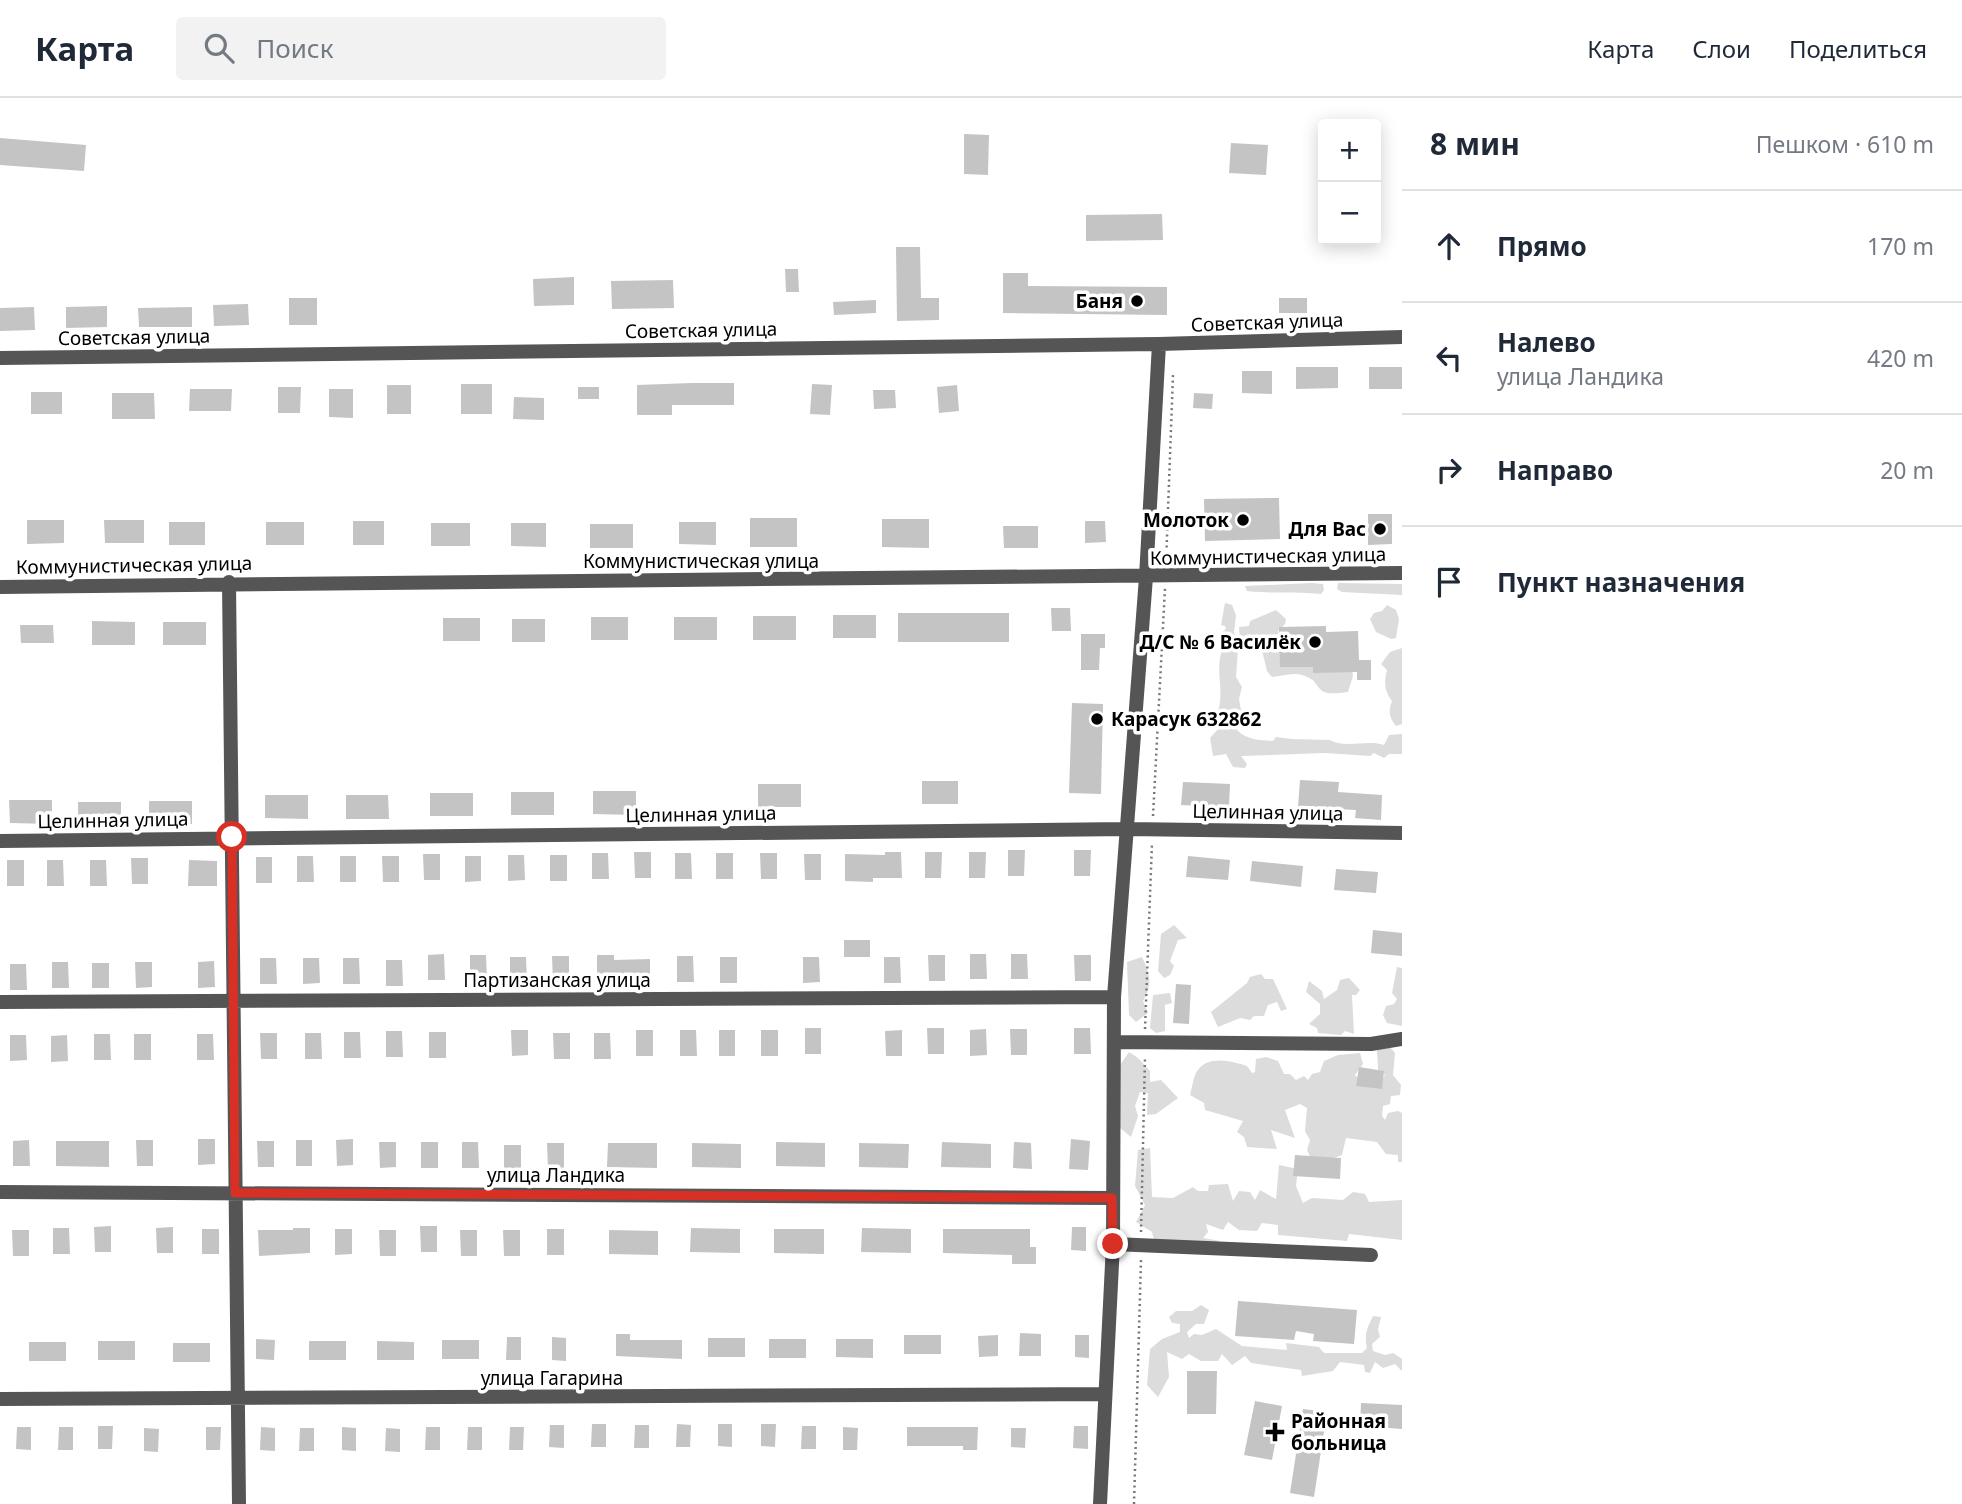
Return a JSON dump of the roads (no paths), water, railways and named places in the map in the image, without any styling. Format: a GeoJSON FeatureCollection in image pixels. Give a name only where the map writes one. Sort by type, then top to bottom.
{"type":"FeatureCollection","features":[{"type":"Feature","properties":{"kind":"street","name":"Советская улица"},"geometry":{"type":"LineString","coordinates":[[0,358],[1159,344],[1402,337]]}},
{"type":"Feature","properties":{"kind":"street"},"geometry":{"type":"LineString","coordinates":[[1100,1504],[1113,1244],[1114,997],[1146,577],[1159,344]]}},
{"type":"Feature","properties":{"kind":"street","name":"Коммунистическая улица"},"geometry":{"type":"LineString","coordinates":[[0,587],[229,582],[1165,577],[1402,573]]}},
{"type":"Feature","properties":{"kind":"street"},"geometry":{"type":"LineString","coordinates":[[229,582],[239,1504]]}},
{"type":"Feature","properties":{"kind":"street","name":"Целинная улица"},"geometry":{"type":"LineString","coordinates":[[0,841],[1128,829],[1402,833]]}},
{"type":"Feature","properties":{"kind":"street","name":"Партизанская улица"},"geometry":{"type":"LineString","coordinates":[[0,1002],[1114,997]]}},
{"type":"Feature","properties":{"kind":"street"},"geometry":{"type":"LineString","coordinates":[[1114,1041],[1371,1044],[1402,1039]]}},
{"type":"Feature","properties":{"kind":"street","name":"улица Ландика"},"geometry":{"type":"LineString","coordinates":[[0,1192],[1112,1198]]}},
{"type":"Feature","properties":{"kind":"street"},"geometry":{"type":"LineString","coordinates":[[1113,1244],[1371,1255]]}},
{"type":"Feature","properties":{"kind":"street","name":"улица Гагарина"},"geometry":{"type":"LineString","coordinates":[[0,1399],[1104,1394]]}},
{"type":"Feature","properties":{"kind":"place","name":"Баня"},"geometry":{"type":"Point","coordinates":[1137,301]}},
{"type":"Feature","properties":{"kind":"place","name":"Молоток"},"geometry":{"type":"Point","coordinates":[1243,520]}},
{"type":"Feature","properties":{"kind":"place","name":"Для Вас"},"geometry":{"type":"Point","coordinates":[1380,529]}},
{"type":"Feature","properties":{"kind":"place","name":"Д/С № 6 Василёк"},"geometry":{"type":"Point","coordinates":[1315,642]}},
{"type":"Feature","properties":{"kind":"place","name":"Карасук 632862"},"geometry":{"type":"Point","coordinates":[1097,719]}},
{"type":"Feature","properties":{"kind":"place","name":"Районная больница"},"geometry":{"type":"Point","coordinates":[1275,1432]}}]}
